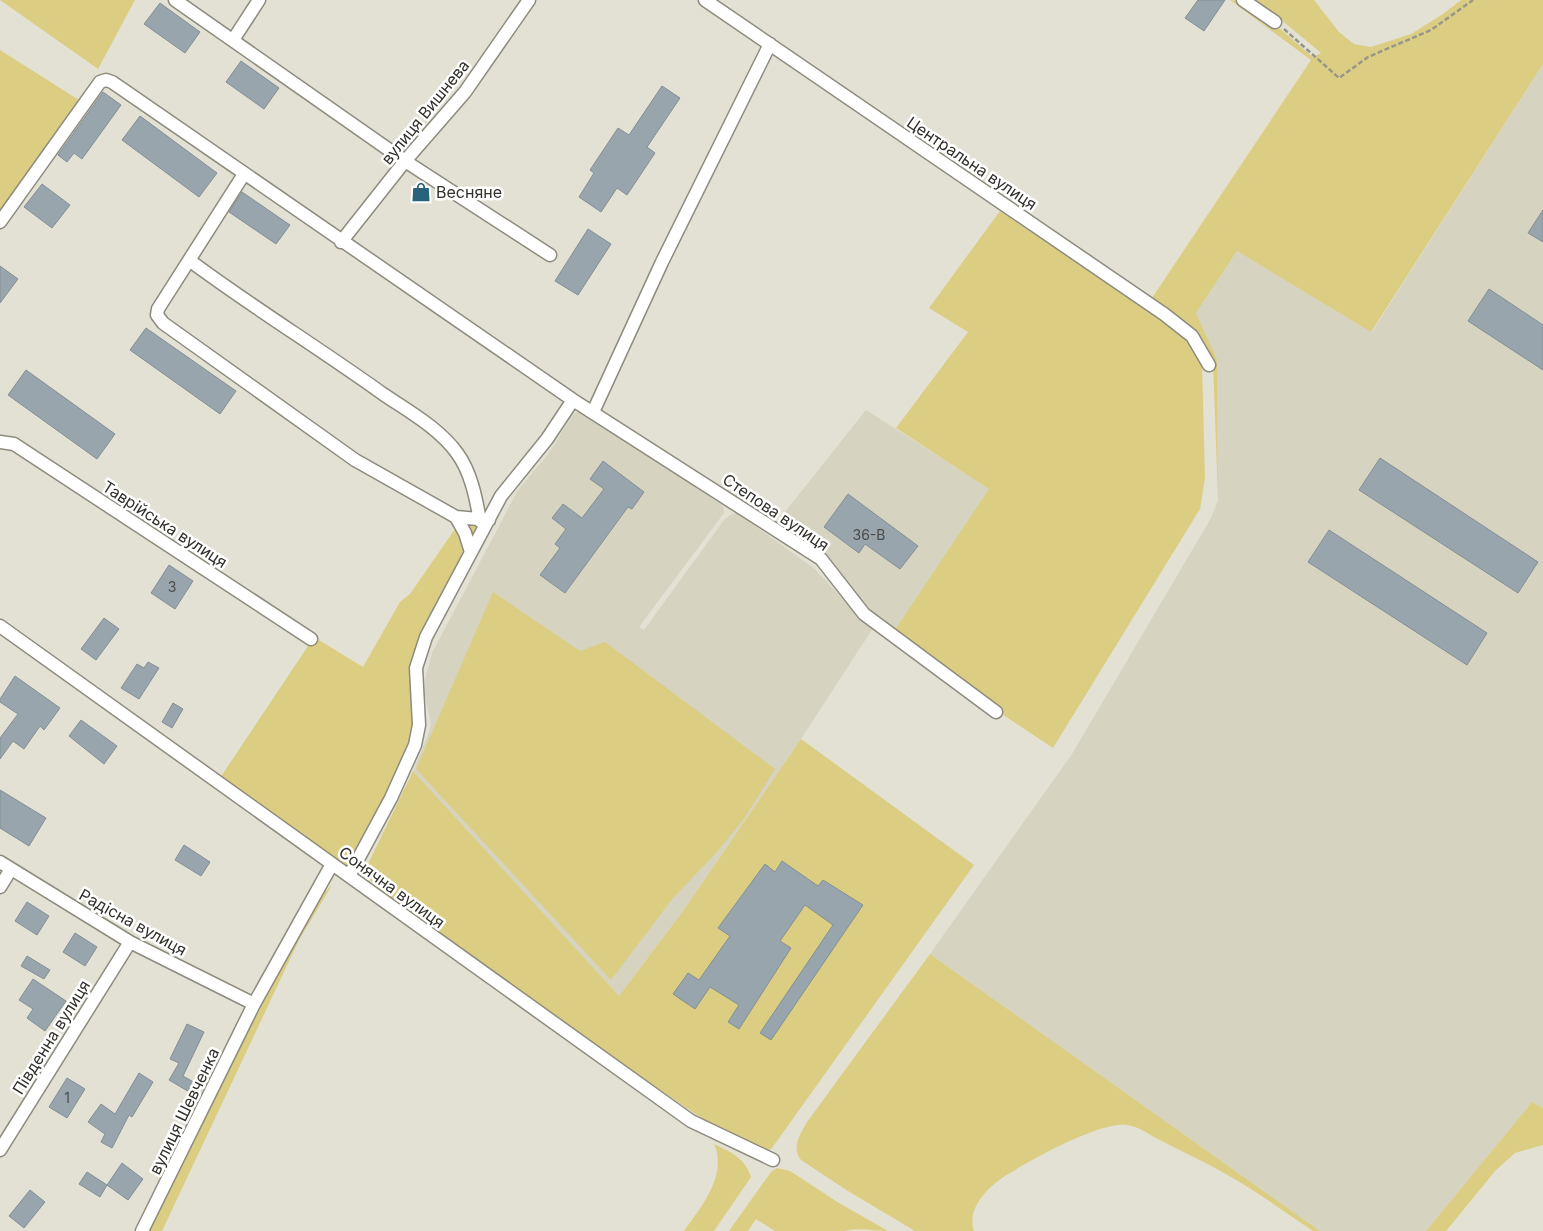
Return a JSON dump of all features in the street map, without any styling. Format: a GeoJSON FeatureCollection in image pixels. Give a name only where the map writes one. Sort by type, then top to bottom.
{"type":"FeatureCollection","features":[{"type":"Feature","properties":{"kind":"street"},"geometry":{"type":"LineString","coordinates":[[175,0],[405,161],[550,255]]}},
{"type":"Feature","properties":{"kind":"street"},"geometry":{"type":"LineString","coordinates":[[233,40],[259,0]]}},
{"type":"Feature","properties":{"kind":"street","name":"вулиця Вишнева"},"geometry":{"type":"LineString","coordinates":[[341,242],[405,161],[465,92],[530,0]]}},
{"type":"Feature","properties":{"kind":"street","name":"Центральна вулиця"},"geometry":{"type":"LineString","coordinates":[[706,0],[1164,314],[1192,336],[1208,365]]}},
{"type":"Feature","properties":{"kind":"street"},"geometry":{"type":"LineString","coordinates":[[1243,0],[1275,22]]}},
{"type":"Feature","properties":{"kind":"street"},"geometry":{"type":"LineString","coordinates":[[593,412],[662,262],[770,44]]}},
{"type":"Feature","properties":{"kind":"street","name":"Степова вулиця"},"geometry":{"type":"LineString","coordinates":[[0,222],[100,82],[106,80],[573,400],[822,559],[864,614],[996,712]]}},
{"type":"Feature","properties":{"kind":"street"},"geometry":{"type":"LineString","coordinates":[[244,174],[158,309],[157,316],[163,323],[355,460],[456,517],[484,520]]}},
{"type":"Feature","properties":{"kind":"street"},"geometry":{"type":"LineString","coordinates":[[189,260],[226,287],[316,345],[448,441],[467,470],[484,520]]}},
{"type":"Feature","properties":{"kind":"street"},"geometry":{"type":"LineString","coordinates":[[349,876],[391,798],[415,745],[419,724],[416,668],[419,653],[471,552],[484,520],[546,439],[573,400]]}},
{"type":"Feature","properties":{"kind":"street","name":"Таврійська вулиця"},"geometry":{"type":"LineString","coordinates":[[0,442],[14,444],[311,639]]}},
{"type":"Feature","properties":{"kind":"street"},"geometry":{"type":"LineString","coordinates":[[456,517],[465,534],[471,552]]}},
{"type":"Feature","properties":{"kind":"street","name":"Сонячна вулиця"},"geometry":{"type":"LineString","coordinates":[[0,626],[691,1121],[773,1160]]}},
{"type":"Feature","properties":{"kind":"street","name":"вулиця Шевченка"},"geometry":{"type":"LineString","coordinates":[[142,1231],[254,1004],[332,864]]}},
{"type":"Feature","properties":{"kind":"street"},"geometry":{"type":"LineString","coordinates":[[0,887],[6,866]]}},
{"type":"Feature","properties":{"kind":"street","name":"Радісна вулиця"},"geometry":{"type":"LineString","coordinates":[[6,866],[130,942],[254,1004]]}},
{"type":"Feature","properties":{"kind":"street","name":"Південна вулиця"},"geometry":{"type":"LineString","coordinates":[[0,1150],[130,942]]}},
{"type":"Feature","properties":{"kind":"path"},"geometry":{"type":"LineString","coordinates":[[1275,22],[1339,78],[1368,57],[1431,30],[1473,0]]}},
{"type":"Feature","properties":{"kind":"shaded area"},"geometry":{"type":"Polygon","coordinates":[[[0,0],[135,0],[98,69],[0,0]]]}},
{"type":"Feature","properties":{"kind":"shaded area"},"geometry":{"type":"Polygon","coordinates":[[[1230,0],[1239,2],[1261,14],[1313,57],[1321,53],[1278,17],[1251,0],[1314,0],[1339,32],[1354,44],[1371,47],[1411,34],[1461,0],[1543,0],[1543,64],[1371,332],[1237,251],[1196,313],[1217,359],[1218,500],[1213,362],[1208,351],[1195,334],[1152,298],[1311,60],[1230,0]]]}},
{"type":"Feature","properties":{"kind":"shaded area"},"geometry":{"type":"Polygon","coordinates":[[[0,50],[82,102],[0,216],[0,50]]]}},
{"type":"Feature","properties":{"kind":"shaded area"},"geometry":{"type":"Polygon","coordinates":[[[1543,64],[1543,1108],[1532,1102],[1426,1231],[1320,1231],[930,954],[1072,754],[1211,518],[1218,500],[1217,359],[1196,313],[1237,251],[1372,332],[1543,64]]]}},
{"type":"Feature","properties":{"kind":"shaded area"},"geometry":{"type":"Polygon","coordinates":[[[1000,211],[1176,330],[1188,340],[1202,363],[1205,478],[1200,509],[1053,748],[889,639],[989,489],[896,428],[968,332],[929,308],[1000,211]]]}},
{"type":"Feature","properties":{"kind":"shaded area"},"geometry":{"type":"Polygon","coordinates":[[[579,410],[585,411],[723,506],[724,513],[639,627],[644,630],[724,520],[737,513],[815,569],[862,620],[873,628],[801,739],[683,911],[619,996],[413,771],[431,724],[425,696],[425,680],[432,653],[518,490],[549,453],[572,416],[579,410]]]}},
{"type":"Feature","properties":{"kind":"shaded area"},"geometry":{"type":"Polygon","coordinates":[[[866,410],[990,489],[893,634],[864,613],[823,559],[777,522],[866,410]]]}},
{"type":"Feature","properties":{"kind":"shaded area"},"geometry":{"type":"Polygon","coordinates":[[[464,516],[481,523],[416,655],[416,734],[350,865],[347,866],[220,778],[314,637],[363,667],[400,602],[410,594],[464,516]]]}},
{"type":"Feature","properties":{"kind":"shaded area"},"geometry":{"type":"Polygon","coordinates":[[[493,592],[580,651],[605,642],[775,769],[744,819],[715,854],[673,898],[611,980],[416,769],[493,592]]]}},
{"type":"Feature","properties":{"kind":"shaded area"},"geometry":{"type":"Polygon","coordinates":[[[801,739],[974,865],[768,1151],[728,1134],[703,1119],[483,969],[376,888],[366,874],[367,866],[413,771],[619,996],[683,911],[801,739]]]}},
{"type":"Feature","properties":{"kind":"shaded area"},"geometry":{"type":"Polygon","coordinates":[[[332,885],[299,940],[162,1231],[146,1231],[250,1021],[320,897],[332,885]]]}},
{"type":"Feature","properties":{"kind":"shaded area"},"geometry":{"type":"Polygon","coordinates":[[[930,954],[1320,1231],[1313,1231],[1214,1167],[1140,1129],[1126,1125],[1114,1126],[1082,1136],[1046,1152],[1005,1176],[980,1199],[973,1215],[974,1231],[915,1231],[801,1160],[798,1155],[797,1146],[799,1136],[807,1122],[930,954]]]}},
{"type":"Feature","properties":{"kind":"shaded area"},"geometry":{"type":"Polygon","coordinates":[[[1532,1102],[1543,1108],[1543,1145],[1515,1153],[1496,1170],[1446,1231],[1426,1231],[1532,1102]]]}},
{"type":"Feature","properties":{"kind":"shaded area"},"geometry":{"type":"Polygon","coordinates":[[[714,1144],[741,1160],[751,1177],[714,1231],[684,1231],[705,1201],[715,1179],[718,1167],[714,1144]]]}},
{"type":"Feature","properties":{"kind":"shaded area"},"geometry":{"type":"Polygon","coordinates":[[[777,1168],[790,1171],[839,1203],[888,1231],[860,1229],[844,1231],[775,1231],[756,1219],[748,1231],[729,1231],[771,1172],[777,1168]]]}},
{"type":"Feature","properties":{"kind":"building"},"geometry":{"type":"Polygon","coordinates":[[[1198,0],[1225,0],[1204,31],[1185,18],[1198,0]]]}},
{"type":"Feature","properties":{"kind":"building"},"geometry":{"type":"Polygon","coordinates":[[[160,3],[200,32],[185,53],[144,24],[160,3]]]}},
{"type":"Feature","properties":{"kind":"building"},"geometry":{"type":"Polygon","coordinates":[[[241,61],[279,88],[264,109],[226,82],[241,61]]]}},
{"type":"Feature","properties":{"kind":"building"},"geometry":{"type":"Polygon","coordinates":[[[662,86],[680,98],[647,147],[655,153],[627,195],[617,188],[601,212],[579,197],[594,173],[590,170],[618,128],[629,135],[662,86]]]}},
{"type":"Feature","properties":{"kind":"building"},"geometry":{"type":"Polygon","coordinates":[[[103,92],[121,105],[82,159],[74,153],[67,162],[58,155],[103,92]]]}},
{"type":"Feature","properties":{"kind":"building"},"geometry":{"type":"Polygon","coordinates":[[[140,116],[217,173],[199,197],[122,140],[140,116]]]}},
{"type":"Feature","properties":{"kind":"building"},"geometry":{"type":"Polygon","coordinates":[[[42,184],[70,205],[52,228],[24,207],[42,184]]]}},
{"type":"Feature","properties":{"kind":"building"},"geometry":{"type":"Polygon","coordinates":[[[242,192],[290,225],[276,244],[229,212],[242,192]]]}},
{"type":"Feature","properties":{"kind":"building"},"geometry":{"type":"Polygon","coordinates":[[[1543,210],[1543,242],[1528,233],[1543,210]]]}},
{"type":"Feature","properties":{"kind":"building"},"geometry":{"type":"Polygon","coordinates":[[[588,229],[611,244],[578,295],[555,281],[588,229]]]}},
{"type":"Feature","properties":{"kind":"building"},"geometry":{"type":"Polygon","coordinates":[[[0,266],[18,279],[0,303],[0,266]]]}},
{"type":"Feature","properties":{"kind":"building"},"geometry":{"type":"Polygon","coordinates":[[[1489,289],[1543,325],[1543,370],[1468,321],[1489,289]]]}},
{"type":"Feature","properties":{"kind":"building"},"geometry":{"type":"Polygon","coordinates":[[[146,328],[236,391],[220,414],[130,350],[146,328]]]}},
{"type":"Feature","properties":{"kind":"building"},"geometry":{"type":"Polygon","coordinates":[[[26,370],[115,434],[97,459],[8,395],[26,370]]]}},
{"type":"Feature","properties":{"kind":"building"},"geometry":{"type":"Polygon","coordinates":[[[1380,458],[1538,562],[1518,593],[1359,490],[1380,458]]]}},
{"type":"Feature","properties":{"kind":"building"},"geometry":{"type":"Polygon","coordinates":[[[603,461],[644,492],[632,509],[628,507],[565,593],[540,575],[560,548],[555,544],[566,529],[552,518],[563,504],[582,518],[604,489],[590,479],[603,461]]]}},
{"type":"Feature","properties":{"kind":"building"},"geometry":{"type":"Polygon","coordinates":[[[848,494],[918,546],[900,569],[865,544],[859,553],[824,527],[848,494]]]}},
{"type":"Feature","properties":{"kind":"building"},"geometry":{"type":"Polygon","coordinates":[[[1329,530],[1487,633],[1467,665],[1308,562],[1329,530]]]}},
{"type":"Feature","properties":{"kind":"building"},"geometry":{"type":"Polygon","coordinates":[[[169,565],[193,581],[175,609],[151,593],[169,565]]]}},
{"type":"Feature","properties":{"kind":"building"},"geometry":{"type":"Polygon","coordinates":[[[104,618],[119,629],[96,660],[81,649],[104,618]]]}},
{"type":"Feature","properties":{"kind":"building"},"geometry":{"type":"Polygon","coordinates":[[[148,662],[159,668],[139,699],[121,688],[137,664],[144,668],[148,662]]]}},
{"type":"Feature","properties":{"kind":"building"},"geometry":{"type":"Polygon","coordinates":[[[15,676],[60,708],[44,730],[40,726],[24,749],[13,741],[0,759],[0,738],[18,714],[0,702],[0,699],[15,676]]]}},
{"type":"Feature","properties":{"kind":"building"},"geometry":{"type":"Polygon","coordinates":[[[173,703],[183,709],[172,728],[162,722],[173,703]]]}},
{"type":"Feature","properties":{"kind":"building"},"geometry":{"type":"Polygon","coordinates":[[[81,720],[117,746],[104,764],[69,736],[81,720]]]}},
{"type":"Feature","properties":{"kind":"building"},"geometry":{"type":"Polygon","coordinates":[[[0,790],[46,818],[29,846],[0,828],[0,790]]]}},
{"type":"Feature","properties":{"kind":"building"},"geometry":{"type":"Polygon","coordinates":[[[184,845],[210,862],[201,876],[175,860],[184,845]]]}},
{"type":"Feature","properties":{"kind":"building"},"geometry":{"type":"Polygon","coordinates":[[[782,861],[818,886],[823,880],[863,905],[771,1040],[760,1033],[833,925],[805,905],[780,941],[791,948],[739,1029],[728,1022],[739,1005],[710,987],[695,1009],[673,994],[688,973],[699,980],[730,936],[718,928],[765,864],[775,872],[782,861]]]}},
{"type":"Feature","properties":{"kind":"building"},"geometry":{"type":"Polygon","coordinates":[[[27,902],[49,916],[37,935],[15,921],[27,902]]]}},
{"type":"Feature","properties":{"kind":"building"},"geometry":{"type":"Polygon","coordinates":[[[75,933],[97,947],[85,966],[63,952],[75,933]]]}},
{"type":"Feature","properties":{"kind":"building"},"geometry":{"type":"Polygon","coordinates":[[[27,956],[50,970],[44,979],[21,966],[27,956]]]}},
{"type":"Feature","properties":{"kind":"building"},"geometry":{"type":"Polygon","coordinates":[[[33,979],[66,1001],[45,1031],[27,1018],[33,1009],[19,1000],[33,979]]]}},
{"type":"Feature","properties":{"kind":"building"},"geometry":{"type":"Polygon","coordinates":[[[187,1024],[204,1032],[183,1076],[197,1084],[191,1093],[169,1080],[179,1063],[170,1059],[187,1024]]]}},
{"type":"Feature","properties":{"kind":"building"},"geometry":{"type":"Polygon","coordinates":[[[139,1073],[153,1082],[132,1117],[129,1115],[112,1148],[101,1142],[105,1134],[88,1122],[101,1104],[115,1114],[139,1073]]]}},
{"type":"Feature","properties":{"kind":"building"},"geometry":{"type":"Polygon","coordinates":[[[67,1078],[85,1089],[67,1118],[49,1107],[67,1078]]]}},
{"type":"Feature","properties":{"kind":"building"},"geometry":{"type":"Polygon","coordinates":[[[122,1163],[143,1179],[128,1200],[107,1185],[122,1163]]]}},
{"type":"Feature","properties":{"kind":"building"},"geometry":{"type":"Polygon","coordinates":[[[87,1172],[107,1185],[100,1197],[79,1184],[87,1172]]]}},
{"type":"Feature","properties":{"kind":"building"},"geometry":{"type":"Polygon","coordinates":[[[30,1190],[45,1202],[24,1228],[9,1216],[30,1190]]]}},
{"type":"Feature","properties":{"kind":"place","name":"Весняне"},"geometry":{"type":"Point","coordinates":[421,192]}}]}
